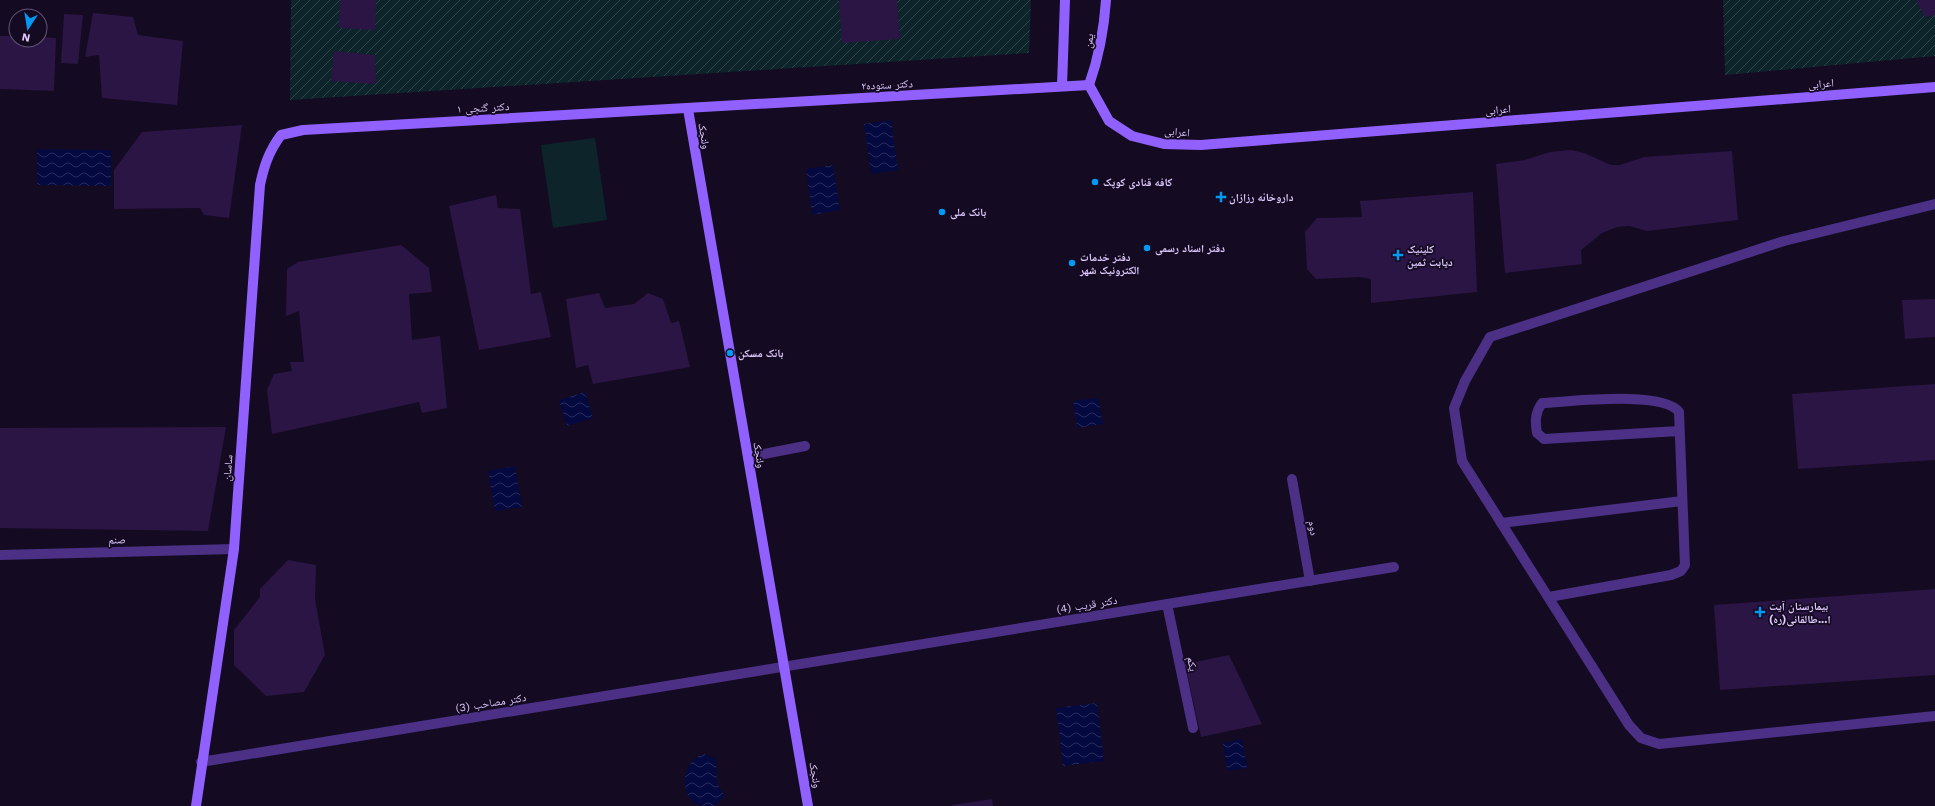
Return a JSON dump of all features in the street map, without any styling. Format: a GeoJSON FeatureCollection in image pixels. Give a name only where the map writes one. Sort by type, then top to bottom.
{"type":"FeatureCollection","features":[{"type":"Feature","properties":{"kind":"street"},"geometry":{"type":"LineString","coordinates":[[1062,86],[1065,0]]}},
{"type":"Feature","properties":{"kind":"street","name":"یمن"},"geometry":{"type":"LineString","coordinates":[[1089,85],[1099,56],[1106,0]]}},
{"type":"Feature","properties":{"kind":"street","name":"دکتر ستوده۲"},"geometry":{"type":"LineString","coordinates":[[688,109],[1089,85]]}},
{"type":"Feature","properties":{"kind":"street","name":"اعرابی"},"geometry":{"type":"LineString","coordinates":[[1089,85],[1109,121],[1132,136],[1164,144],[1201,145],[1935,87]]}},
{"type":"Feature","properties":{"kind":"street","name":"دکتر گنجی ۱"},"geometry":{"type":"LineString","coordinates":[[281,135],[303,130],[688,109]]}},
{"type":"Feature","properties":{"kind":"street","name":"ولنجک"},"geometry":{"type":"LineString","coordinates":[[688,109],[808,806]]}},
{"type":"Feature","properties":{"kind":"street","name":"ساسان"},"geometry":{"type":"LineString","coordinates":[[196,806],[201,762],[234,549],[260,185],[264,165],[272,147],[281,135]]}},
{"type":"Feature","properties":{"kind":"street"},"geometry":{"type":"LineString","coordinates":[[1935,204],[1784,241],[1490,337],[1465,380],[1454,408],[1462,461],[1629,725],[1641,738],[1659,744],[1935,716]]}},
{"type":"Feature","properties":{"kind":"street"},"geometry":{"type":"LineString","coordinates":[[1549,597],[1671,575],[1680,571],[1685,565],[1679,412],[1675,407],[1668,403],[1626,398],[1542,403],[1536,411],[1535,424],[1537,433],[1544,439],[1679,432]]}},
{"type":"Feature","properties":{"kind":"street"},"geometry":{"type":"LineString","coordinates":[[748,457],[805,446]]}},
{"type":"Feature","properties":{"kind":"street","name":"دوم"},"geometry":{"type":"LineString","coordinates":[[1292,479],[1310,581]]}},
{"type":"Feature","properties":{"kind":"street"},"geometry":{"type":"LineString","coordinates":[[1502,523],[1682,501]]}},
{"type":"Feature","properties":{"kind":"street","name":"صنم"},"geometry":{"type":"LineString","coordinates":[[0,555],[234,549]]}},
{"type":"Feature","properties":{"kind":"street","name":"دکتر قریب (4)"},"geometry":{"type":"LineString","coordinates":[[784,667],[1394,567]]}},
{"type":"Feature","properties":{"kind":"street","name":"یکم"},"geometry":{"type":"LineString","coordinates":[[1167,604],[1193,728]]}},
{"type":"Feature","properties":{"kind":"street","name":"دکتر مصاحب (3)"},"geometry":{"type":"LineString","coordinates":[[201,762],[784,667]]}},
{"type":"Feature","properties":{"kind":"shaded area"},"geometry":{"type":"Polygon","coordinates":[[[291,0],[1031,0],[1029,53],[290,100],[291,0]]]}},
{"type":"Feature","properties":{"kind":"shaded area"},"geometry":{"type":"Polygon","coordinates":[[[1723,0],[1935,0],[1935,56],[1725,75],[1723,0]]]}},
{"type":"Feature","properties":{"kind":"shaded area"},"geometry":{"type":"Polygon","coordinates":[[[595,138],[607,220],[553,228],[541,145],[595,138]]]}},
{"type":"Feature","properties":{"kind":"water"},"geometry":{"type":"Polygon","coordinates":[[[891,120],[898,170],[871,174],[864,124],[891,120]]]}},
{"type":"Feature","properties":{"kind":"water"},"geometry":{"type":"Polygon","coordinates":[[[37,149],[111,150],[111,186],[37,185],[37,149]]]}},
{"type":"Feature","properties":{"kind":"water"},"geometry":{"type":"Polygon","coordinates":[[[833,165],[840,210],[812,215],[806,169],[833,165]]]}},
{"type":"Feature","properties":{"kind":"water"},"geometry":{"type":"Polygon","coordinates":[[[585,392],[593,418],[567,426],[559,400],[585,392]]]}},
{"type":"Feature","properties":{"kind":"water"},"geometry":{"type":"Polygon","coordinates":[[[1098,398],[1103,424],[1077,428],[1073,401],[1098,398]]]}},
{"type":"Feature","properties":{"kind":"water"},"geometry":{"type":"Polygon","coordinates":[[[515,466],[522,507],[495,511],[488,471],[515,466]]]}},
{"type":"Feature","properties":{"kind":"water"},"geometry":{"type":"Polygon","coordinates":[[[1097,703],[1104,761],[1063,766],[1056,708],[1097,703]]]}},
{"type":"Feature","properties":{"kind":"water"},"geometry":{"type":"Polygon","coordinates":[[[1242,739],[1247,768],[1227,771],[1223,743],[1242,739]]]}},
{"type":"Feature","properties":{"kind":"water"},"geometry":{"type":"Polygon","coordinates":[[[704,754],[716,759],[717,783],[724,795],[719,802],[713,806],[701,806],[693,802],[688,796],[686,790],[685,782],[688,768],[692,761],[704,754]]]}},
{"type":"Feature","properties":{"kind":"building"},"geometry":{"type":"Polygon","coordinates":[[[340,0],[376,0],[375,30],[339,28],[340,0]]]}},
{"type":"Feature","properties":{"kind":"building"},"geometry":{"type":"Polygon","coordinates":[[[839,0],[897,0],[900,39],[842,43],[839,0]]]}},
{"type":"Feature","properties":{"kind":"building"},"geometry":{"type":"Polygon","coordinates":[[[1916,0],[1935,0],[1935,15],[1925,17],[1916,0]]]}},
{"type":"Feature","properties":{"kind":"building"},"geometry":{"type":"Polygon","coordinates":[[[93,13],[133,17],[138,35],[183,41],[177,105],[102,98],[99,55],[85,57],[93,13]]]}},
{"type":"Feature","properties":{"kind":"building"},"geometry":{"type":"Polygon","coordinates":[[[64,14],[83,15],[78,64],[61,63],[64,14]]]}},
{"type":"Feature","properties":{"kind":"building"},"geometry":{"type":"Polygon","coordinates":[[[0,36],[8,36],[8,48],[48,48],[48,38],[56,38],[54,91],[0,89],[0,36]]]}},
{"type":"Feature","properties":{"kind":"building"},"geometry":{"type":"Polygon","coordinates":[[[334,51],[375,55],[376,84],[331,81],[334,51]]]}},
{"type":"Feature","properties":{"kind":"building"},"geometry":{"type":"Polygon","coordinates":[[[242,125],[229,218],[204,215],[200,208],[114,209],[114,170],[142,132],[242,125]]]}},
{"type":"Feature","properties":{"kind":"building"},"geometry":{"type":"Polygon","coordinates":[[[1571,150],[1584,153],[1611,165],[1620,165],[1644,157],[1732,151],[1738,220],[1647,231],[1629,226],[1617,227],[1602,233],[1581,250],[1582,264],[1505,273],[1496,164],[1525,160],[1550,152],[1571,150]]]}},
{"type":"Feature","properties":{"kind":"building"},"geometry":{"type":"Polygon","coordinates":[[[1473,192],[1477,292],[1371,303],[1371,279],[1360,277],[1316,279],[1307,269],[1305,232],[1317,218],[1362,217],[1360,201],[1473,192]]]}},
{"type":"Feature","properties":{"kind":"building"},"geometry":{"type":"Polygon","coordinates":[[[496,195],[498,208],[520,209],[531,294],[541,292],[551,337],[479,350],[449,206],[496,195]]]}},
{"type":"Feature","properties":{"kind":"building"},"geometry":{"type":"Polygon","coordinates":[[[401,245],[429,268],[432,292],[409,294],[412,340],[440,336],[447,408],[422,413],[419,402],[272,434],[267,390],[274,374],[292,371],[290,362],[304,362],[299,311],[286,316],[287,269],[298,262],[401,245]]]}},
{"type":"Feature","properties":{"kind":"building"},"geometry":{"type":"Polygon","coordinates":[[[599,293],[605,308],[634,304],[648,293],[663,299],[671,323],[679,321],[690,367],[593,384],[588,365],[576,368],[566,299],[599,293]]]}},
{"type":"Feature","properties":{"kind":"building"},"geometry":{"type":"Polygon","coordinates":[[[1935,299],[1935,337],[1905,339],[1902,300],[1935,299]]]}},
{"type":"Feature","properties":{"kind":"building"},"geometry":{"type":"Polygon","coordinates":[[[1935,384],[1935,460],[1798,469],[1792,394],[1935,384]]]}},
{"type":"Feature","properties":{"kind":"building"},"geometry":{"type":"Polygon","coordinates":[[[226,427],[208,531],[0,528],[0,428],[226,427]]]}},
{"type":"Feature","properties":{"kind":"building"},"geometry":{"type":"Polygon","coordinates":[[[288,560],[316,565],[315,599],[325,655],[304,692],[266,696],[234,665],[234,630],[260,597],[260,589],[288,560]]]}},
{"type":"Feature","properties":{"kind":"building"},"geometry":{"type":"Polygon","coordinates":[[[1935,589],[1935,675],[1720,690],[1714,605],[1935,589]]]}},
{"type":"Feature","properties":{"kind":"building"},"geometry":{"type":"Polygon","coordinates":[[[1229,655],[1262,724],[1201,737],[1185,664],[1229,655]]]}},
{"type":"Feature","properties":{"kind":"building"},"geometry":{"type":"Polygon","coordinates":[[[992,799],[993,806],[952,806],[952,805],[992,799]]]}},
{"type":"Feature","properties":{"kind":"place","name":"کافه قنادی کوپک"},"geometry":{"type":"Point","coordinates":[1095,182]}},
{"type":"Feature","properties":{"kind":"place","name":"داروخانه رزازان"},"geometry":{"type":"Point","coordinates":[1221,197]}},
{"type":"Feature","properties":{"kind":"place","name":"بانک ملی"},"geometry":{"type":"Point","coordinates":[942,212]}},
{"type":"Feature","properties":{"kind":"place","name":"دفتر اسناد رسمی"},"geometry":{"type":"Point","coordinates":[1147,248]}},
{"type":"Feature","properties":{"kind":"place","name":"کلینیک دیابت ثمین"},"geometry":{"type":"Point","coordinates":[1398,255]}},
{"type":"Feature","properties":{"kind":"place","name":"دفتر خدمات الکترونیک شهر"},"geometry":{"type":"Point","coordinates":[1072,263]}},
{"type":"Feature","properties":{"kind":"place","name":"بانک مسکن"},"geometry":{"type":"Point","coordinates":[730,353]}},
{"type":"Feature","properties":{"kind":"place","name":"بیمارستان آیت ا...طالقانی(ره)"},"geometry":{"type":"Point","coordinates":[1760,612]}}]}
